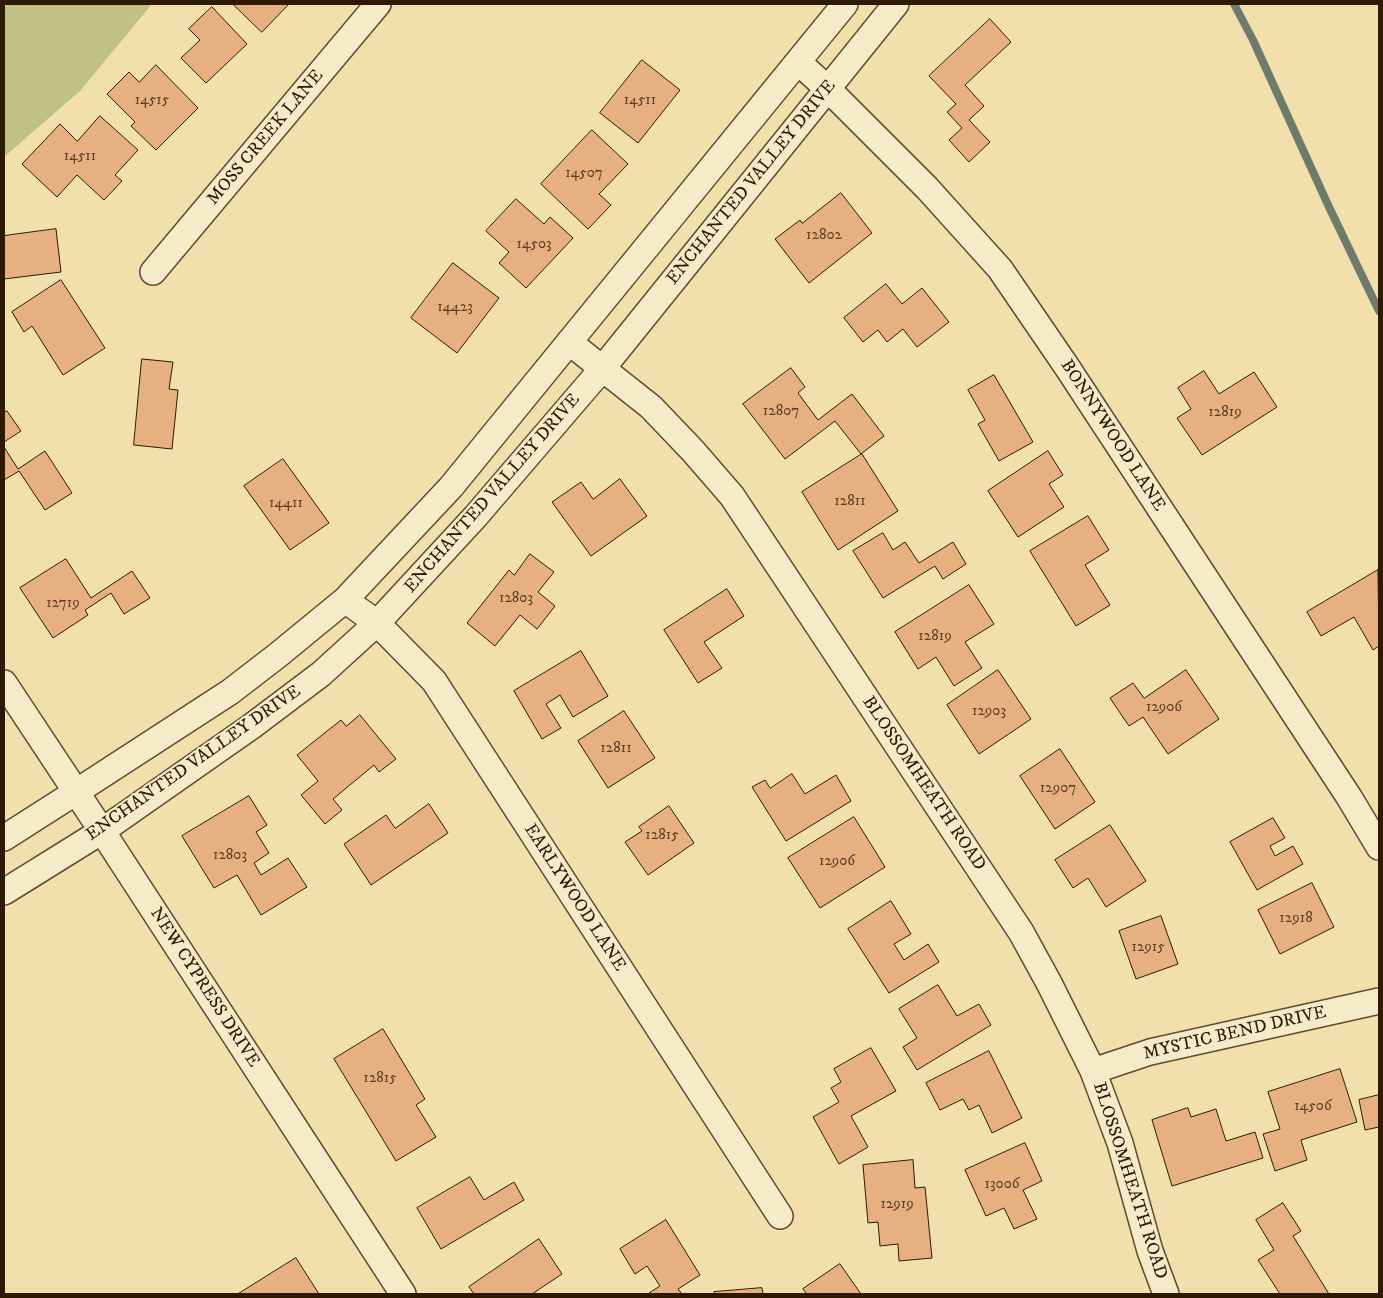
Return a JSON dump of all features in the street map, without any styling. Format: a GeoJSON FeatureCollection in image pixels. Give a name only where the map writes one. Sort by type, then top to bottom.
{"type":"FeatureCollection","features":[{"type":"Feature","properties":{"kind":"street","name":"MOSS CREEK LANE"},"geometry":{"type":"LineString","coordinates":[[153,272],[378,4]]}},
{"type":"Feature","properties":{"kind":"street","name":"ENCHANTED VALLEY DRIVE"},"geometry":{"type":"LineString","coordinates":[[4,838],[230,692],[345,600],[451,487],[845,4]]}},
{"type":"Feature","properties":{"kind":"street","name":"ENCHANTED VALLEY DRIVE"},"geometry":{"type":"LineString","coordinates":[[4,892],[102,831],[252,726],[314,680],[377,623],[475,517],[602,369],[896,4]]}},
{"type":"Feature","properties":{"kind":"street","name":"BONNYWOOD LANE"},"geometry":{"type":"LineString","coordinates":[[798,62],[828,89],[927,188],[1000,269],[1067,367],[1344,788],[1379,847]]}},
{"type":"Feature","properties":{"kind":"street","name":"BLOSSOMHEATH ROAD"},"geometry":{"type":"LineString","coordinates":[[569,342],[651,407],[732,496],[1021,932],[1049,983],[1093,1072],[1120,1143],[1150,1251],[1166,1294]]}},
{"type":"Feature","properties":{"kind":"street","name":"EARLYWOOD LANE"},"geometry":{"type":"LineString","coordinates":[[345,600],[377,623],[434,681],[780,1216]]}},
{"type":"Feature","properties":{"kind":"street","name":"NEW CYPRESS DRIVE"},"geometry":{"type":"LineString","coordinates":[[4,683],[403,1294]]}},
{"type":"Feature","properties":{"kind":"street","name":"MYSTIC BEND DRIVE"},"geometry":{"type":"LineString","coordinates":[[1093,1072],[1150,1052],[1379,1001]]}},
{"type":"Feature","properties":{"kind":"green space"},"geometry":{"type":"Polygon","coordinates":[[[4,4],[152,4],[80,91],[4,157],[4,4]]]}},
{"type":"Feature","properties":{"kind":"building"},"geometry":{"type":"Polygon","coordinates":[[[233,4],[289,4],[262,32],[233,4]]]}},
{"type":"Feature","properties":{"kind":"building"},"geometry":{"type":"Polygon","coordinates":[[[212,7],[247,44],[206,83],[181,58],[200,40],[189,29],[212,7]]]}},
{"type":"Feature","properties":{"kind":"building"},"geometry":{"type":"Polygon","coordinates":[[[990,19],[1011,42],[965,85],[984,106],[969,120],[990,142],[969,162],[949,140],[962,128],[947,112],[956,104],[929,76],[990,19]]]}},
{"type":"Feature","properties":{"kind":"building"},"geometry":{"type":"Polygon","coordinates":[[[642,60],[680,90],[638,143],[600,113],[642,60]]]}},
{"type":"Feature","properties":{"kind":"building"},"geometry":{"type":"Polygon","coordinates":[[[156,65],[198,108],[156,150],[131,126],[135,122],[107,94],[129,72],[139,82],[156,65]]]}},
{"type":"Feature","properties":{"kind":"building"},"geometry":{"type":"Polygon","coordinates":[[[100,116],[138,150],[115,175],[122,181],[104,200],[77,175],[57,197],[22,164],[60,124],[77,141],[100,116]]]}},
{"type":"Feature","properties":{"kind":"building"},"geometry":{"type":"Polygon","coordinates":[[[592,130],[628,164],[599,194],[611,205],[588,229],[541,184],[592,130]]]}},
{"type":"Feature","properties":{"kind":"building"},"geometry":{"type":"Polygon","coordinates":[[[841,193],[872,233],[809,283],[775,239],[800,220],[802,223],[841,193]]]}},
{"type":"Feature","properties":{"kind":"building"},"geometry":{"type":"Polygon","coordinates":[[[516,199],[544,224],[550,217],[573,238],[526,288],[499,263],[509,252],[486,231],[516,199]]]}},
{"type":"Feature","properties":{"kind":"building"},"geometry":{"type":"Polygon","coordinates":[[[56,229],[61,272],[4,279],[4,236],[56,229]]]}},
{"type":"Feature","properties":{"kind":"building"},"geometry":{"type":"Polygon","coordinates":[[[453,263],[499,298],[457,353],[411,318],[453,263]]]}},
{"type":"Feature","properties":{"kind":"building"},"geometry":{"type":"Polygon","coordinates":[[[61,280],[105,348],[63,375],[32,326],[24,332],[12,312],[61,280]]]}},
{"type":"Feature","properties":{"kind":"building"},"geometry":{"type":"Polygon","coordinates":[[[886,284],[902,304],[922,288],[949,322],[917,347],[903,329],[887,342],[878,330],[863,342],[844,318],[886,284]]]}},
{"type":"Feature","properties":{"kind":"building"},"geometry":{"type":"Polygon","coordinates":[[[142,359],[173,362],[169,389],[178,390],[172,449],[134,445],[142,359]]]}},
{"type":"Feature","properties":{"kind":"building"},"geometry":{"type":"Polygon","coordinates":[[[791,368],[805,387],[798,393],[818,420],[852,394],[884,436],[861,454],[835,421],[785,459],[743,404],[791,368]]]}},
{"type":"Feature","properties":{"kind":"building"},"geometry":{"type":"Polygon","coordinates":[[[1204,371],[1219,394],[1254,372],[1277,407],[1202,455],[1177,418],[1191,409],[1178,388],[1204,371]]]}},
{"type":"Feature","properties":{"kind":"building"},"geometry":{"type":"Polygon","coordinates":[[[994,375],[1033,442],[999,461],[978,424],[985,420],[968,390],[994,375]]]}},
{"type":"Feature","properties":{"kind":"building"},"geometry":{"type":"Polygon","coordinates":[[[7,411],[21,431],[4,442],[4,413],[7,411]]]}},
{"type":"Feature","properties":{"kind":"building"},"geometry":{"type":"Polygon","coordinates":[[[4,447],[18,469],[45,451],[72,493],[45,510],[19,471],[4,480],[4,447]]]}},
{"type":"Feature","properties":{"kind":"building"},"geometry":{"type":"Polygon","coordinates":[[[1048,451],[1063,475],[1049,484],[1064,507],[1018,537],[988,491],[1048,451]]]}},
{"type":"Feature","properties":{"kind":"building"},"geometry":{"type":"Polygon","coordinates":[[[862,454],[898,511],[838,550],[802,492],[862,454]]]}},
{"type":"Feature","properties":{"kind":"building"},"geometry":{"type":"Polygon","coordinates":[[[283,459],[329,523],[290,550],[244,486],[283,459]]]}},
{"type":"Feature","properties":{"kind":"building"},"geometry":{"type":"Polygon","coordinates":[[[620,479],[647,516],[591,556],[552,502],[581,482],[593,499],[620,479]]]}},
{"type":"Feature","properties":{"kind":"building"},"geometry":{"type":"Polygon","coordinates":[[[1088,516],[1109,550],[1085,565],[1110,605],[1076,626],[1030,551],[1088,516]]]}},
{"type":"Feature","properties":{"kind":"building"},"geometry":{"type":"Polygon","coordinates":[[[883,533],[893,550],[905,542],[919,563],[953,542],[966,564],[943,579],[935,566],[883,598],[853,551],[883,533]]]}},
{"type":"Feature","properties":{"kind":"building"},"geometry":{"type":"Polygon","coordinates":[[[530,554],[554,572],[538,592],[555,606],[537,629],[520,615],[495,646],[467,623],[509,570],[514,575],[530,554]]]}},
{"type":"Feature","properties":{"kind":"building"},"geometry":{"type":"Polygon","coordinates":[[[66,559],[91,598],[132,571],[150,598],[124,614],[111,593],[85,610],[88,615],[53,638],[20,588],[66,559]]]}},
{"type":"Feature","properties":{"kind":"building"},"geometry":{"type":"Polygon","coordinates":[[[1378,570],[1379,646],[1373,650],[1354,617],[1321,636],[1307,612],[1378,570]]]}},
{"type":"Feature","properties":{"kind":"building"},"geometry":{"type":"Polygon","coordinates":[[[969,585],[994,624],[965,642],[982,668],[954,686],[936,657],[918,669],[895,632],[969,585]]]}},
{"type":"Feature","properties":{"kind":"building"},"geometry":{"type":"Polygon","coordinates":[[[727,589],[744,616],[704,642],[722,668],[698,683],[664,630],[727,589]]]}},
{"type":"Feature","properties":{"kind":"building"},"geometry":{"type":"Polygon","coordinates":[[[581,651],[608,696],[573,717],[560,695],[546,704],[561,728],[542,739],[514,691],[581,651]]]}},
{"type":"Feature","properties":{"kind":"building"},"geometry":{"type":"Polygon","coordinates":[[[998,670],[1031,719],[979,754],[947,705],[998,670]]]}},
{"type":"Feature","properties":{"kind":"building"},"geometry":{"type":"Polygon","coordinates":[[[1186,670],[1219,719],[1168,754],[1143,717],[1129,726],[1110,698],[1133,683],[1144,698],[1186,670]]]}},
{"type":"Feature","properties":{"kind":"building"},"geometry":{"type":"Polygon","coordinates":[[[624,711],[655,758],[608,788],[578,741],[624,711]]]}},
{"type":"Feature","properties":{"kind":"building"},"geometry":{"type":"Polygon","coordinates":[[[360,715],[396,759],[379,772],[374,765],[333,799],[342,810],[325,824],[301,795],[318,781],[297,755],[341,720],[346,726],[360,715]]]}},
{"type":"Feature","properties":{"kind":"building"},"geometry":{"type":"Polygon","coordinates":[[[1060,749],[1095,802],[1055,829],[1020,776],[1060,749]]]}},
{"type":"Feature","properties":{"kind":"building"},"geometry":{"type":"Polygon","coordinates":[[[792,774],[805,794],[836,775],[851,801],[786,841],[752,787],[765,780],[770,788],[792,774]]]}},
{"type":"Feature","properties":{"kind":"building"},"geometry":{"type":"Polygon","coordinates":[[[249,796],[267,825],[256,832],[269,853],[254,863],[261,875],[288,858],[307,887],[261,915],[237,875],[214,888],[182,836],[249,796]]]}},
{"type":"Feature","properties":{"kind":"building"},"geometry":{"type":"Polygon","coordinates":[[[429,804],[448,833],[371,885],[344,844],[386,815],[395,828],[429,804]]]}},
{"type":"Feature","properties":{"kind":"building"},"geometry":{"type":"Polygon","coordinates":[[[669,806],[694,843],[648,875],[625,842],[642,831],[639,827],[669,806]]]}},
{"type":"Feature","properties":{"kind":"building"},"geometry":{"type":"Polygon","coordinates":[[[854,817],[885,867],[820,908],[788,858],[854,817]]]}},
{"type":"Feature","properties":{"kind":"building"},"geometry":{"type":"Polygon","coordinates":[[[1273,818],[1285,838],[1270,846],[1275,856],[1293,846],[1303,864],[1257,890],[1230,842],[1273,818]]]}},
{"type":"Feature","properties":{"kind":"building"},"geometry":{"type":"Polygon","coordinates":[[[1110,825],[1146,881],[1106,907],[1088,878],[1073,888],[1055,860],[1110,825]]]}},
{"type":"Feature","properties":{"kind":"building"},"geometry":{"type":"Polygon","coordinates":[[[1312,883],[1334,927],[1280,954],[1258,910],[1312,883]]]}},
{"type":"Feature","properties":{"kind":"building"},"geometry":{"type":"Polygon","coordinates":[[[891,901],[911,934],[894,944],[904,960],[928,944],[939,962],[889,993],[848,929],[891,901]]]}},
{"type":"Feature","properties":{"kind":"building"},"geometry":{"type":"Polygon","coordinates":[[[1161,916],[1178,964],[1136,979],[1119,931],[1161,916]]]}},
{"type":"Feature","properties":{"kind":"building"},"geometry":{"type":"Polygon","coordinates":[[[938,985],[957,1016],[979,1004],[991,1025],[917,1070],[903,1047],[917,1038],[899,1009],[938,985]]]}},
{"type":"Feature","properties":{"kind":"building"},"geometry":{"type":"Polygon","coordinates":[[[383,1029],[425,1099],[416,1105],[436,1137],[396,1161],[334,1059],[383,1029]]]}},
{"type":"Feature","properties":{"kind":"building"},"geometry":{"type":"Polygon","coordinates":[[[871,1048],[896,1091],[851,1116],[868,1147],[839,1164],[813,1117],[839,1102],[831,1088],[841,1082],[834,1069],[871,1048]]]}},
{"type":"Feature","properties":{"kind":"building"},"geometry":{"type":"Polygon","coordinates":[[[989,1051],[1022,1118],[992,1133],[979,1105],[969,1110],[963,1099],[940,1110],[926,1083],[989,1051]]]}},
{"type":"Feature","properties":{"kind":"building"},"geometry":{"type":"Polygon","coordinates":[[[1340,1069],[1357,1122],[1301,1140],[1307,1160],[1275,1171],[1263,1134],[1280,1129],[1268,1092],[1340,1069]]]}},
{"type":"Feature","properties":{"kind":"building"},"geometry":{"type":"Polygon","coordinates":[[[1379,1095],[1379,1127],[1365,1130],[1359,1100],[1379,1095]]]}},
{"type":"Feature","properties":{"kind":"building"},"geometry":{"type":"Polygon","coordinates":[[[1188,1108],[1191,1117],[1216,1109],[1226,1141],[1255,1132],[1263,1158],[1172,1186],[1152,1120],[1188,1108]]]}},
{"type":"Feature","properties":{"kind":"building"},"geometry":{"type":"Polygon","coordinates":[[[1025,1143],[1042,1181],[1023,1190],[1037,1219],[1014,1229],[1004,1208],[986,1216],[965,1170],[1025,1143]]]}},
{"type":"Feature","properties":{"kind":"building"},"geometry":{"type":"Polygon","coordinates":[[[913,1160],[915,1188],[925,1187],[932,1258],[899,1261],[898,1244],[880,1246],[878,1222],[868,1223],[863,1165],[913,1160]]]}},
{"type":"Feature","properties":{"kind":"building"},"geometry":{"type":"Polygon","coordinates":[[[470,1177],[484,1200],[514,1182],[524,1200],[441,1249],[417,1208],[470,1177]]]}},
{"type":"Feature","properties":{"kind":"building"},"geometry":{"type":"Polygon","coordinates":[[[1283,1203],[1301,1231],[1293,1236],[1329,1294],[1280,1294],[1258,1260],[1274,1250],[1256,1220],[1283,1203]]]}},
{"type":"Feature","properties":{"kind":"building"},"geometry":{"type":"Polygon","coordinates":[[[666,1220],[700,1275],[678,1289],[682,1294],[650,1294],[660,1286],[647,1266],[635,1274],[620,1249],[666,1220]]]}},
{"type":"Feature","properties":{"kind":"building"},"geometry":{"type":"Polygon","coordinates":[[[539,1239],[562,1274],[532,1294],[474,1294],[469,1287],[539,1239]]]}},
{"type":"Feature","properties":{"kind":"building"},"geometry":{"type":"Polygon","coordinates":[[[296,1258],[319,1294],[238,1294],[296,1258]]]}},
{"type":"Feature","properties":{"kind":"building"},"geometry":{"type":"Polygon","coordinates":[[[840,1264],[861,1294],[807,1294],[803,1289],[840,1264]]]}},
{"type":"Feature","properties":{"kind":"building"},"geometry":{"type":"Polygon","coordinates":[[[762,1288],[763,1294],[714,1294],[714,1292],[762,1288]]]}},
{"type":"Feature","properties":{"kind":"waterway"},"geometry":{"type":"LineString","coordinates":[[1234,4],[1253,40],[1379,311]]}}]}
